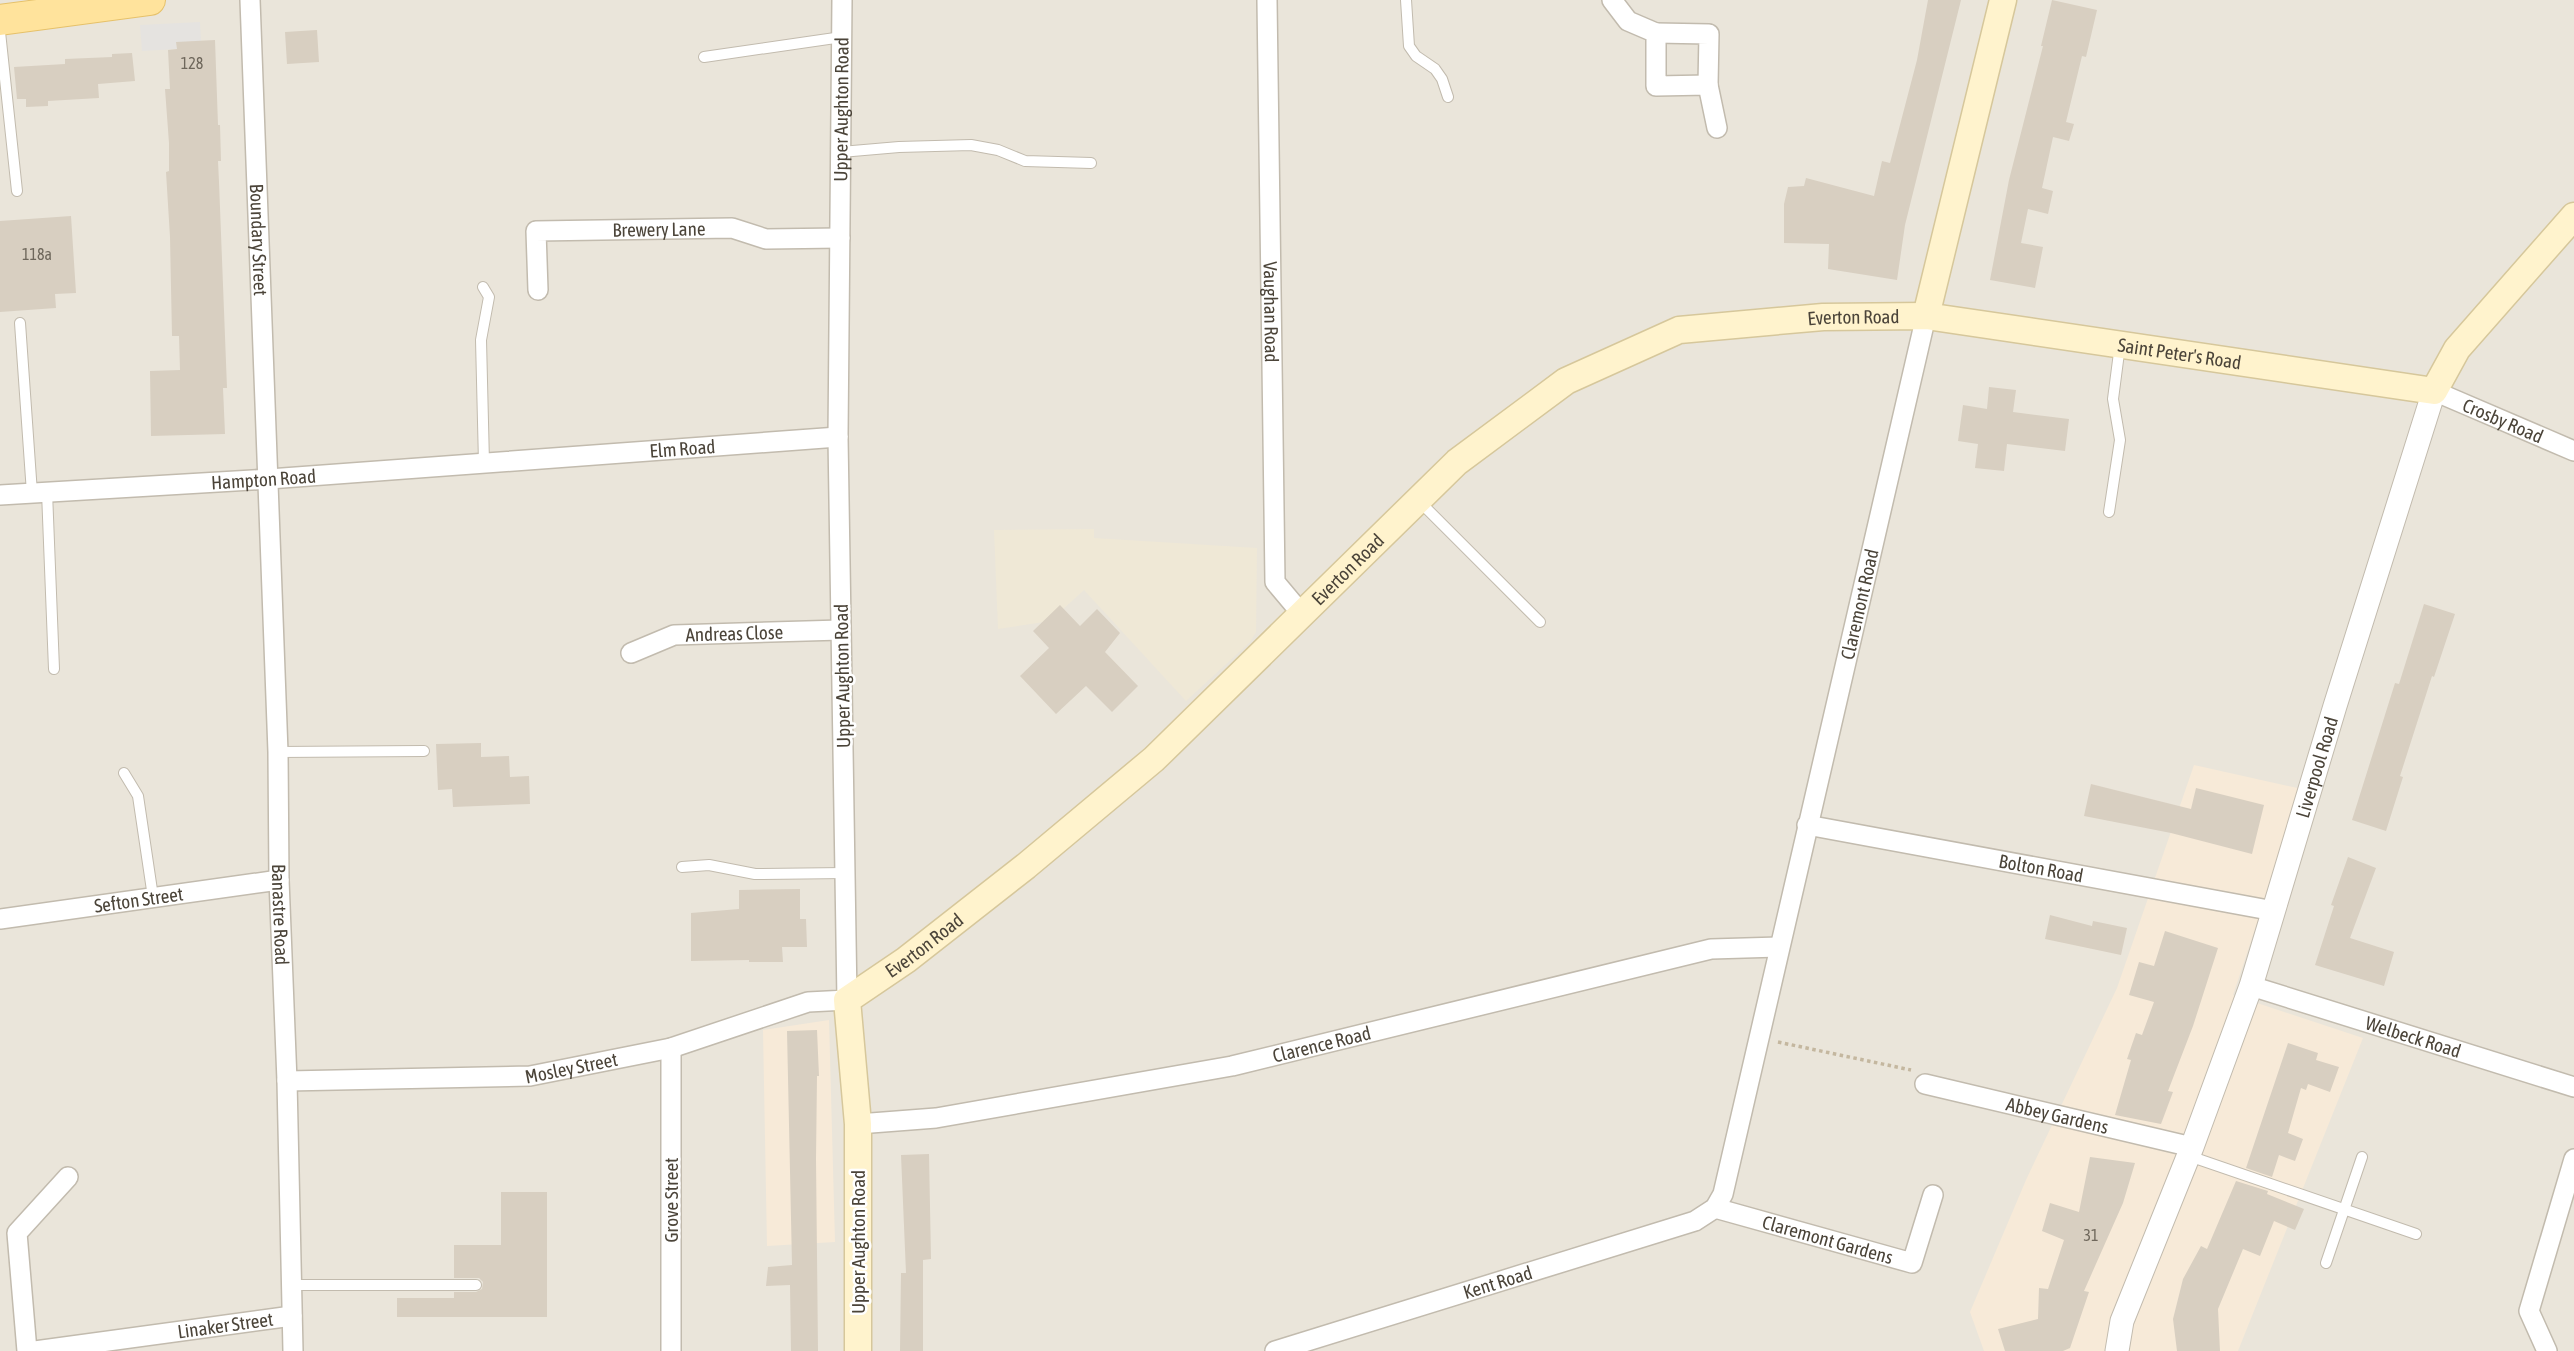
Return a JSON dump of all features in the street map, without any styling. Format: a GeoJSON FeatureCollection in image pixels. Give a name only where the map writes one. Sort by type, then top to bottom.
{"type":"FeatureCollection","features":[{"type":"Feature","properties":{"kind":"main road"},"geometry":{"type":"LineString","coordinates":[[0,20],[150,0]]}},
{"type":"Feature","properties":{"kind":"main road","name":"Claremont Road"},"geometry":{"type":"LineString","coordinates":[[1926,316],[2003,0]]}},
{"type":"Feature","properties":{"kind":"main road","name":"Liverpool Road"},"geometry":{"type":"LineString","coordinates":[[2434,391],[2457,349],[2574,216]]}},
{"type":"Feature","properties":{"kind":"main road","name":"Everton Road"},"geometry":{"type":"LineString","coordinates":[[847,1000],[906,960],[1015,875],[1154,759],[1457,462],[1566,381],[1679,330],[1823,317],[1926,316]]}},
{"type":"Feature","properties":{"kind":"main road","name":"Saint Peter's Road"},"geometry":{"type":"LineString","coordinates":[[1926,316],[2434,391]]}},
{"type":"Feature","properties":{"kind":"main road","name":"Upper Aughton Road"},"geometry":{"type":"LineString","coordinates":[[847,1000],[858,1124],[858,1351]]}},
{"type":"Feature","properties":{"kind":"street","name":"Boundary Street"},"geometry":{"type":"LineString","coordinates":[[250,0],[269,479]]}},
{"type":"Feature","properties":{"kind":"street","name":"Upper Aughton Road"},"geometry":{"type":"LineString","coordinates":[[842,0],[838,437],[847,1000]]}},
{"type":"Feature","properties":{"kind":"street","name":"Vaughan Road"},"geometry":{"type":"LineString","coordinates":[[1267,0],[1275,582],[1301,613]]}},
{"type":"Feature","properties":{"kind":"street"},"geometry":{"type":"LineString","coordinates":[[1612,0],[1628,20],[1656,33],[1709,34],[1708,85],[1717,128]]}},
{"type":"Feature","properties":{"kind":"street"},"geometry":{"type":"LineString","coordinates":[[1656,33],[1656,86],[1708,85]]}},
{"type":"Feature","properties":{"kind":"street","name":"Brewery Lane"},"geometry":{"type":"LineString","coordinates":[[538,290],[536,231],[732,228],[766,239],[840,238]]}},
{"type":"Feature","properties":{"kind":"street","name":"Claremont Road"},"geometry":{"type":"LineString","coordinates":[[1715,1208],[1723,1194],[1926,316]]}},
{"type":"Feature","properties":{"kind":"street","name":"Crosby Road"},"geometry":{"type":"LineString","coordinates":[[2434,391],[2574,451]]}},
{"type":"Feature","properties":{"kind":"street","name":"Liverpool Road"},"geometry":{"type":"LineString","coordinates":[[2117,1351],[2122,1321],[2190,1152],[2251,986],[2434,391]]}},
{"type":"Feature","properties":{"kind":"street","name":"Elm Road"},"geometry":{"type":"LineString","coordinates":[[528,459],[838,437]]}},
{"type":"Feature","properties":{"kind":"street","name":"Hampton Road"},"geometry":{"type":"LineString","coordinates":[[0,495],[269,479],[528,459]]}},
{"type":"Feature","properties":{"kind":"street","name":"Banastre Road"},"geometry":{"type":"LineString","coordinates":[[269,479],[293,1351]]}},
{"type":"Feature","properties":{"kind":"street","name":"Andreas Close"},"geometry":{"type":"LineString","coordinates":[[631,653],[674,635],[841,630]]}},
{"type":"Feature","properties":{"kind":"street","name":"Bolton Road"},"geometry":{"type":"LineString","coordinates":[[1807,825],[2274,911]]}},
{"type":"Feature","properties":{"kind":"street","name":"Sefton Street"},"geometry":{"type":"LineString","coordinates":[[0,919],[279,880]]}},
{"type":"Feature","properties":{"kind":"street","name":"Clarence Road"},"geometry":{"type":"LineString","coordinates":[[858,1124],[936,1118],[1232,1066],[1711,949],[1779,947]]}},
{"type":"Feature","properties":{"kind":"street","name":"Welbeck Road"},"geometry":{"type":"LineString","coordinates":[[2251,986],[2574,1087]]}},
{"type":"Feature","properties":{"kind":"street","name":"Mosley Street"},"geometry":{"type":"LineString","coordinates":[[287,1081],[530,1076],[671,1048],[808,1002],[847,1000]]}},
{"type":"Feature","properties":{"kind":"street","name":"Grove Street"},"geometry":{"type":"LineString","coordinates":[[671,1048],[671,1351]]}},
{"type":"Feature","properties":{"kind":"street","name":"Abbey Gardens"},"geometry":{"type":"LineString","coordinates":[[1924,1084],[2190,1152]]}},
{"type":"Feature","properties":{"kind":"street"},"geometry":{"type":"LineString","coordinates":[[2547,1351],[2529,1311],[2574,1159]]}},
{"type":"Feature","properties":{"kind":"street"},"geometry":{"type":"LineString","coordinates":[[27,1351],[17,1233],[68,1177]]}},
{"type":"Feature","properties":{"kind":"street","name":"Claremont Gardens"},"geometry":{"type":"LineString","coordinates":[[1715,1208],[1912,1263],[1933,1195]]}},
{"type":"Feature","properties":{"kind":"street","name":"Kent Road"},"geometry":{"type":"LineString","coordinates":[[1275,1351],[1695,1221],[1715,1208]]}},
{"type":"Feature","properties":{"kind":"street","name":"Linaker Street"},"geometry":{"type":"LineString","coordinates":[[36,1351],[292,1315]]}},
{"type":"Feature","properties":{"kind":"lane"},"geometry":{"type":"LineString","coordinates":[[1406,0],[1409,46],[1442,79],[1448,97]]}},
{"type":"Feature","properties":{"kind":"lane"},"geometry":{"type":"LineString","coordinates":[[0,32],[17,191]]}},
{"type":"Feature","properties":{"kind":"lane"},"geometry":{"type":"LineString","coordinates":[[704,57],[842,37]]}},
{"type":"Feature","properties":{"kind":"lane"},"geometry":{"type":"LineString","coordinates":[[841,152],[971,145],[998,149],[1025,161],[1091,163]]}},
{"type":"Feature","properties":{"kind":"lane"},"geometry":{"type":"LineString","coordinates":[[483,287],[489,297],[481,340],[484,463]]}},
{"type":"Feature","properties":{"kind":"lane"},"geometry":{"type":"LineString","coordinates":[[20,324],[40,493],[54,668]]}},
{"type":"Feature","properties":{"kind":"lane"},"geometry":{"type":"LineString","coordinates":[[2109,512],[2120,440],[2113,399],[2120,345]]}},
{"type":"Feature","properties":{"kind":"lane"},"geometry":{"type":"LineString","coordinates":[[1418,500],[1540,622]]}},
{"type":"Feature","properties":{"kind":"lane"},"geometry":{"type":"LineString","coordinates":[[278,752],[424,751]]}},
{"type":"Feature","properties":{"kind":"lane"},"geometry":{"type":"LineString","coordinates":[[124,773],[138,796],[153,897]]}},
{"type":"Feature","properties":{"kind":"lane"},"geometry":{"type":"LineString","coordinates":[[682,867],[709,865],[755,874],[845,873]]}},
{"type":"Feature","properties":{"kind":"lane"},"geometry":{"type":"LineString","coordinates":[[2190,1152],[2416,1234]]}},
{"type":"Feature","properties":{"kind":"lane"},"geometry":{"type":"LineString","coordinates":[[2326,1263],[2362,1157]]}},
{"type":"Feature","properties":{"kind":"lane"},"geometry":{"type":"LineString","coordinates":[[292,1285],[476,1285]]}},
{"type":"Feature","properties":{"kind":"path"},"geometry":{"type":"LineString","coordinates":[[1759,1037],[1914,1071],[1924,1084]]}},
{"type":"Feature","properties":{"kind":"shaded area"},"geometry":{"type":"Polygon","coordinates":[[[0,0],[2574,0],[2574,1351],[0,1351],[0,0]]]}},
{"type":"Feature","properties":{"kind":"shaded area"},"geometry":{"type":"Polygon","coordinates":[[[200,22],[201,41],[176,43],[177,49],[142,51],[140,25],[200,22]]]}},
{"type":"Feature","properties":{"kind":"shaded area"},"geometry":{"type":"Polygon","coordinates":[[[1094,529],[1094,538],[1257,548],[1256,632],[1250,642],[1186,701],[1084,590],[1050,621],[998,629],[994,530],[1094,529]]]}},
{"type":"Feature","properties":{"kind":"shaded area"},"geometry":{"type":"Polygon","coordinates":[[[2194,765],[2302,789],[2233,995],[2363,1038],[2238,1351],[1984,1351],[1970,1312],[2026,1180],[2117,988],[2194,765]]]}},
{"type":"Feature","properties":{"kind":"shaded area"},"geometry":{"type":"Polygon","coordinates":[[[829,1020],[835,1242],[767,1246],[763,1030],[829,1020]]]}},
{"type":"Feature","properties":{"kind":"building"},"geometry":{"type":"Polygon","coordinates":[[[1928,0],[1961,0],[1905,225],[1897,280],[1828,269],[1829,244],[1784,243],[1784,204],[1788,187],[1804,186],[1806,178],[1874,196],[1882,161],[1890,163],[1917,60],[1928,0]]]}},
{"type":"Feature","properties":{"kind":"building"},"geometry":{"type":"Polygon","coordinates":[[[2052,0],[2097,10],[2086,57],[2082,56],[2066,122],[2074,124],[2069,141],[2053,137],[2042,188],[2053,191],[2048,214],[2028,209],[2021,243],[2043,247],[2035,288],[1990,280],[2009,180],[2052,0]]]}},
{"type":"Feature","properties":{"kind":"building"},"geometry":{"type":"Polygon","coordinates":[[[317,30],[319,62],[287,64],[285,32],[317,30]]]}},
{"type":"Feature","properties":{"kind":"building"},"geometry":{"type":"Polygon","coordinates":[[[215,40],[227,388],[223,388],[225,434],[151,436],[150,371],[180,370],[179,336],[172,336],[166,172],[169,171],[165,89],[170,89],[168,50],[177,49],[176,42],[215,40]]]}},
{"type":"Feature","properties":{"kind":"building"},"geometry":{"type":"Polygon","coordinates":[[[132,53],[135,81],[98,84],[99,98],[48,101],[48,106],[26,107],[26,99],[17,99],[14,67],[65,64],[65,59],[112,57],[112,54],[132,53]]]}},
{"type":"Feature","properties":{"kind":"building"},"geometry":{"type":"Polygon","coordinates":[[[71,216],[76,293],[55,294],[56,308],[0,312],[0,221],[71,216]]]}},
{"type":"Feature","properties":{"kind":"building"},"geometry":{"type":"Polygon","coordinates":[[[1989,387],[2016,390],[2013,412],[2069,419],[2065,451],[2007,444],[2004,471],[1975,468],[1978,444],[1958,441],[1963,405],[1987,409],[1989,387]]]}},
{"type":"Feature","properties":{"kind":"building"},"geometry":{"type":"Polygon","coordinates":[[[2424,604],[2455,614],[2400,776],[2403,777],[2386,831],[2352,820],[2395,683],[2399,684],[2424,604]]]}},
{"type":"Feature","properties":{"kind":"building"},"geometry":{"type":"Polygon","coordinates":[[[1060,605],[1080,626],[1097,609],[1120,633],[1105,652],[1138,686],[1112,712],[1086,686],[1056,714],[1020,676],[1049,648],[1033,631],[1060,605]]]}},
{"type":"Feature","properties":{"kind":"building"},"geometry":{"type":"Polygon","coordinates":[[[481,743],[481,757],[509,756],[510,777],[529,776],[530,804],[453,807],[452,789],[438,790],[436,744],[481,743]]]}},
{"type":"Feature","properties":{"kind":"building"},"geometry":{"type":"Polygon","coordinates":[[[2091,784],[2191,809],[2196,788],[2264,805],[2252,854],[2171,833],[2084,816],[2091,784]]]}},
{"type":"Feature","properties":{"kind":"building"},"geometry":{"type":"Polygon","coordinates":[[[2348,857],[2376,868],[2350,938],[2394,952],[2384,986],[2315,965],[2334,906],[2331,905],[2348,857]]]}},
{"type":"Feature","properties":{"kind":"building"},"geometry":{"type":"Polygon","coordinates":[[[800,889],[800,919],[806,919],[807,947],[782,947],[783,962],[691,961],[691,913],[739,909],[739,890],[800,889]]]}},
{"type":"Feature","properties":{"kind":"building"},"geometry":{"type":"Polygon","coordinates":[[[2050,915],[2092,926],[2093,921],[2127,928],[2121,955],[2045,939],[2050,915]]]}},
{"type":"Feature","properties":{"kind":"building"},"geometry":{"type":"Polygon","coordinates":[[[2165,931],[2218,948],[2193,1026],[2168,1091],[2173,1092],[2161,1124],[2115,1115],[2131,1060],[2127,1059],[2136,1033],[2142,1035],[2154,1002],[2129,995],[2139,962],[2154,966],[2165,931]]]}},
{"type":"Feature","properties":{"kind":"building"},"geometry":{"type":"Polygon","coordinates":[[[817,1030],[818,1351],[791,1351],[790,1285],[766,1286],[768,1267],[792,1265],[787,1031],[817,1030]]]}},
{"type":"Feature","properties":{"kind":"building"},"geometry":{"type":"Polygon","coordinates":[[[2288,1043],[2318,1053],[2316,1060],[2339,1067],[2330,1092],[2308,1084],[2306,1090],[2301,1088],[2288,1133],[2303,1139],[2295,1161],[2279,1155],[2272,1177],[2246,1168],[2288,1043]]]}},
{"type":"Feature","properties":{"kind":"building"},"geometry":{"type":"Polygon","coordinates":[[[929,1154],[931,1259],[923,1260],[923,1351],[900,1351],[901,1273],[906,1273],[901,1155],[929,1154]]]}},
{"type":"Feature","properties":{"kind":"building"},"geometry":{"type":"Polygon","coordinates":[[[2090,1157],[2135,1163],[2123,1203],[2084,1291],[2089,1292],[2070,1348],[2063,1351],[2005,1351],[1998,1329],[2038,1319],[2039,1288],[2048,1289],[2064,1240],[2042,1231],[2050,1203],[2079,1212],[2090,1157]]]}},
{"type":"Feature","properties":{"kind":"building"},"geometry":{"type":"Polygon","coordinates":[[[2236,1181],[2268,1191],[2267,1194],[2304,1209],[2295,1230],[2274,1221],[2260,1256],[2243,1249],[2218,1309],[2220,1351],[2177,1351],[2173,1319],[2183,1279],[2201,1246],[2207,1249],[2236,1181]]]}},
{"type":"Feature","properties":{"kind":"building"},"geometry":{"type":"Polygon","coordinates":[[[501,1192],[547,1192],[547,1317],[397,1317],[397,1298],[454,1298],[454,1292],[476,1292],[482,1289],[483,1282],[479,1278],[454,1278],[454,1245],[501,1245],[501,1192]]]}}]}
